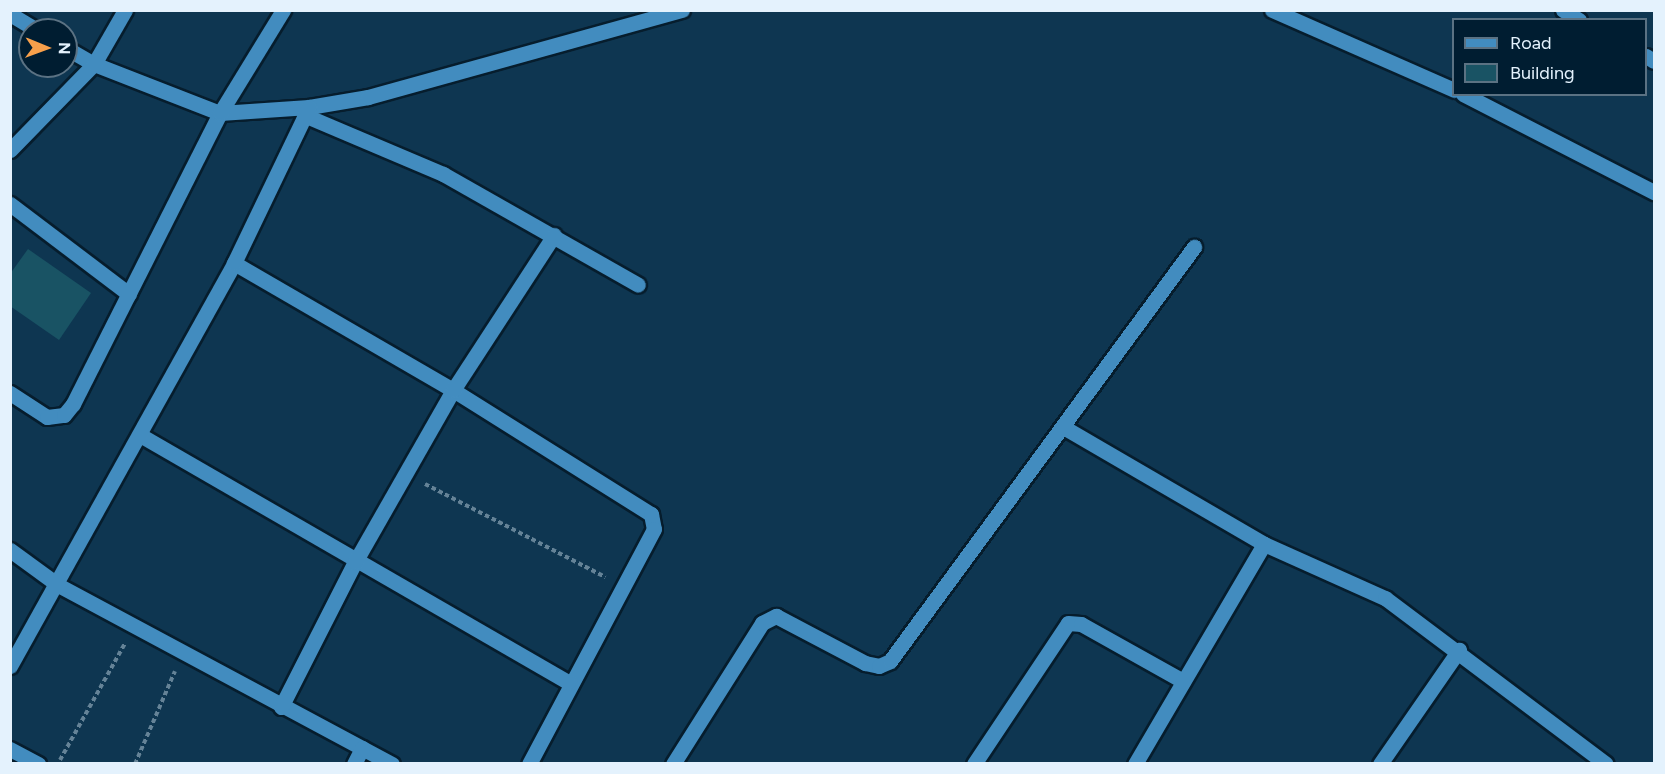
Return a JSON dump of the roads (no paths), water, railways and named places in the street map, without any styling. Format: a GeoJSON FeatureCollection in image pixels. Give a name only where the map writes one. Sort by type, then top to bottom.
{"type":"FeatureCollection","features":[{"type":"Feature","properties":{"kind":"street"},"geometry":{"type":"LineString","coordinates":[[10,150],[94,64],[125,10]]}},
{"type":"Feature","properties":{"kind":"street"},"geometry":{"type":"LineString","coordinates":[[10,393],[47,417],[64,415],[82,390],[220,113],[283,10]]}},
{"type":"Feature","properties":{"kind":"street"},"geometry":{"type":"LineString","coordinates":[[78,55],[94,64],[220,113],[307,111],[445,79],[682,10]]}},
{"type":"Feature","properties":{"kind":"street"},"geometry":{"type":"LineString","coordinates":[[1272,10],[1452,89]]}},
{"type":"Feature","properties":{"kind":"street"},"geometry":{"type":"LineString","coordinates":[[1563,10],[1576,18]]}},
{"type":"Feature","properties":{"kind":"street"},"geometry":{"type":"LineString","coordinates":[[1467,96],[1654,192]]}},
{"type":"Feature","properties":{"kind":"street"},"geometry":{"type":"LineString","coordinates":[[307,111],[443,174],[554,235],[638,285]]}},
{"type":"Feature","properties":{"kind":"street"},"geometry":{"type":"LineString","coordinates":[[10,666],[58,585],[234,263],[307,111]]}},
{"type":"Feature","properties":{"kind":"street"},"geometry":{"type":"LineString","coordinates":[[10,204],[129,294]]}},
{"type":"Feature","properties":{"kind":"street"},"geometry":{"type":"LineString","coordinates":[[281,707],[355,562],[453,390],[554,235]]}},
{"type":"Feature","properties":{"kind":"street"},"geometry":{"type":"LineString","coordinates":[[673,764],[762,623],[777,616],[865,663],[879,666],[890,662],[1065,428],[1194,247]]}},
{"type":"Feature","properties":{"kind":"street"},"geometry":{"type":"LineString","coordinates":[[234,263],[453,390],[651,514],[654,529],[568,682],[529,764]]}},
{"type":"Feature","properties":{"kind":"street"},"geometry":{"type":"LineString","coordinates":[[1065,428],[1264,543],[1385,598],[1459,650],[1606,764]]}},
{"type":"Feature","properties":{"kind":"street"},"geometry":{"type":"LineString","coordinates":[[140,435],[355,562],[568,682]]}},
{"type":"Feature","properties":{"kind":"street"},"geometry":{"type":"LineString","coordinates":[[1135,764],[1264,543]]}},
{"type":"Feature","properties":{"kind":"street"},"geometry":{"type":"LineString","coordinates":[[10,550],[58,585],[182,654],[392,764]]}},
{"type":"Feature","properties":{"kind":"street"},"geometry":{"type":"LineString","coordinates":[[974,764],[1068,623],[1081,624],[1184,681]]}},
{"type":"Feature","properties":{"kind":"street"},"geometry":{"type":"LineString","coordinates":[[1380,764],[1459,650]]}},
{"type":"Feature","properties":{"kind":"street"},"geometry":{"type":"LineString","coordinates":[[354,764],[362,748]]}},
{"type":"Feature","properties":{"kind":"street"},"geometry":{"type":"LineString","coordinates":[[10,749],[38,764]]}}]}
